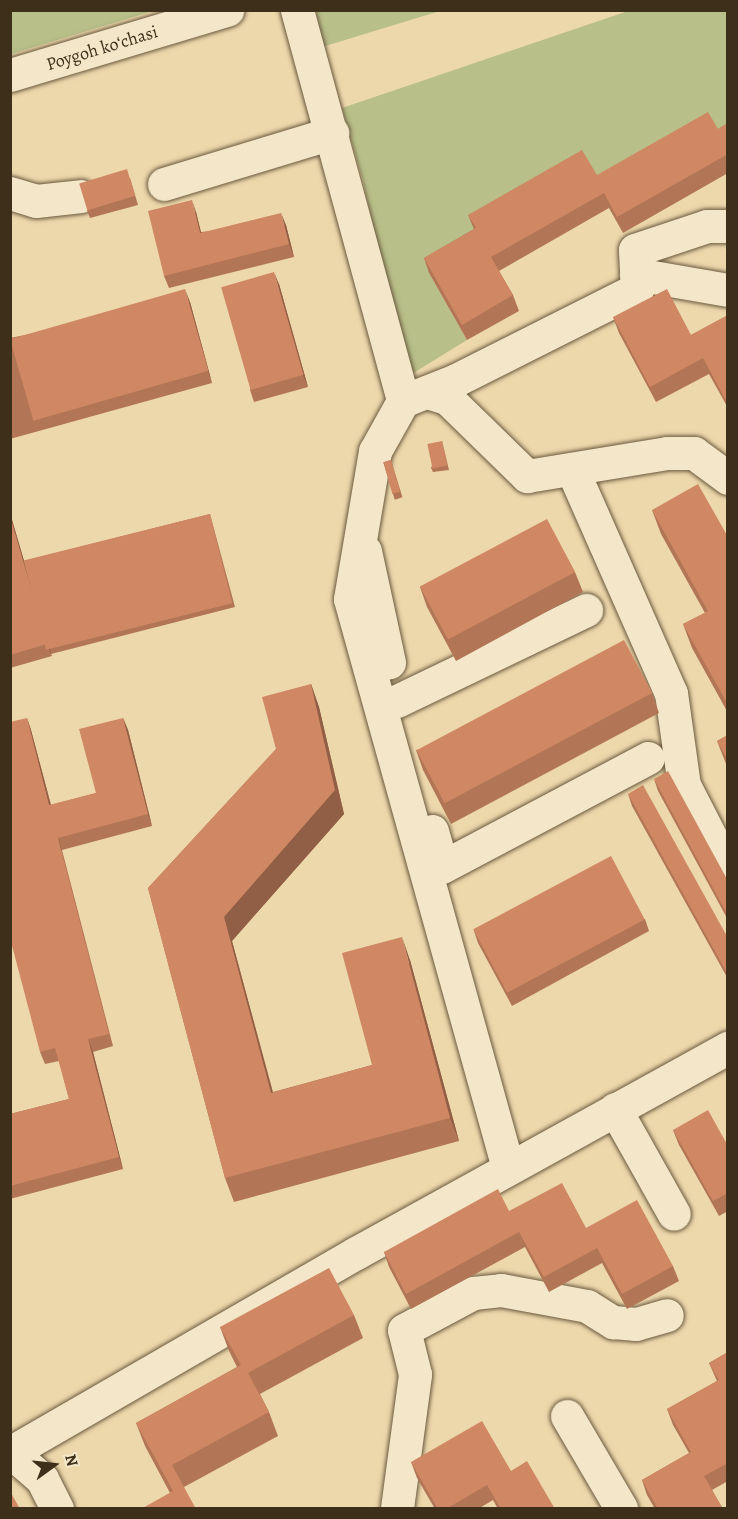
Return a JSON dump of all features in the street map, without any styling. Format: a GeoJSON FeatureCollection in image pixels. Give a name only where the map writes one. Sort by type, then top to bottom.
{"type":"FeatureCollection","features":[{"type":"Feature","properties":{"kind":"street","name":"Poygoh koʻchasi"},"geometry":{"type":"LineString","coordinates":[[10,75],[227,10]]}},
{"type":"Feature","properties":{"kind":"street"},"geometry":{"type":"LineString","coordinates":[[297,10],[332,133],[415,396]]}},
{"type":"Feature","properties":{"kind":"street"},"geometry":{"type":"LineString","coordinates":[[165,184],[332,133]]}},
{"type":"Feature","properties":{"kind":"street"},"geometry":{"type":"LineString","coordinates":[[10,193],[36,201],[81,196]]}},
{"type":"Feature","properties":{"kind":"street"},"geometry":{"type":"LineString","coordinates":[[508,1168],[350,599],[375,451],[415,396],[637,289],[635,250],[706,226],[728,226]]}},
{"type":"Feature","properties":{"kind":"street"},"geometry":{"type":"LineString","coordinates":[[636,274],[728,290]]}},
{"type":"Feature","properties":{"kind":"street"},"geometry":{"type":"LineString","coordinates":[[415,396],[447,398],[527,476],[667,453],[694,453],[722,467]]}},
{"type":"Feature","properties":{"kind":"street"},"geometry":{"type":"LineString","coordinates":[[572,469],[671,693],[684,785],[728,871]]}},
{"type":"Feature","properties":{"kind":"street"},"geometry":{"type":"LineString","coordinates":[[362,537],[397,701],[442,867],[648,758]]}},
{"type":"Feature","properties":{"kind":"street"},"geometry":{"type":"LineString","coordinates":[[397,701],[586,610]]}},
{"type":"Feature","properties":{"kind":"street"},"geometry":{"type":"LineString","coordinates":[[57,1509],[42,1479],[12,1451],[508,1168],[728,1048]]}},
{"type":"Feature","properties":{"kind":"street"},"geometry":{"type":"LineString","coordinates":[[615,1109],[674,1214]]}},
{"type":"Feature","properties":{"kind":"street"},"geometry":{"type":"LineString","coordinates":[[398,1509],[415,1374],[404,1330],[473,1293],[501,1290],[533,1299],[587,1306],[613,1322],[636,1324],[667,1315]]}},
{"type":"Feature","properties":{"kind":"street"},"geometry":{"type":"LineString","coordinates":[[567,1416],[621,1509]]}},
{"type":"Feature","properties":{"kind":"green space"},"geometry":{"type":"Polygon","coordinates":[[[11,10],[153,10],[153,11],[11,54],[11,10]]]}},
{"type":"Feature","properties":{"kind":"green space"},"geometry":{"type":"Polygon","coordinates":[[[316,10],[440,11],[322,47],[316,10]]]}},
{"type":"Feature","properties":{"kind":"green space"},"geometry":{"type":"Polygon","coordinates":[[[628,11],[727,11],[727,142],[429,273],[467,340],[407,377],[363,181],[342,108],[628,11]]]}},
{"type":"Feature","properties":{"kind":"building"},"geometry":{"type":"Polygon","coordinates":[[[708,112],[718,129],[728,123],[728,154],[617,217],[604,193],[491,257],[513,295],[462,325],[424,258],[476,228],[468,215],[582,150],[597,175],[708,112]]]}},
{"type":"Feature","properties":{"kind":"building"},"geometry":{"type":"Polygon","coordinates":[[[127,169],[135,196],[87,210],[79,184],[127,169]]]}},
{"type":"Feature","properties":{"kind":"building"},"geometry":{"type":"Polygon","coordinates":[[[192,200],[200,233],[281,213],[289,244],[164,276],[148,211],[192,200]]]}},
{"type":"Feature","properties":{"kind":"building"},"geometry":{"type":"Polygon","coordinates":[[[274,272],[303,375],[251,390],[221,287],[274,272]]]}},
{"type":"Feature","properties":{"kind":"building"},"geometry":{"type":"Polygon","coordinates":[[[185,289],[208,371],[33,421],[10,339],[185,289]]]}},
{"type":"Feature","properties":{"kind":"building"},"geometry":{"type":"Polygon","coordinates":[[[667,289],[691,335],[728,315],[728,398],[725,399],[703,358],[650,387],[613,317],[667,289]]]}},
{"type":"Feature","properties":{"kind":"building"},"geometry":{"type":"Polygon","coordinates":[[[442,441],[447,465],[433,469],[427,444],[442,441]]]}},
{"type":"Feature","properties":{"kind":"building"},"geometry":{"type":"Polygon","coordinates":[[[391,460],[400,492],[392,494],[383,462],[391,460]]]}},
{"type":"Feature","properties":{"kind":"building"},"geometry":{"type":"Polygon","coordinates":[[[698,484],[728,537],[728,705],[683,624],[708,611],[652,510],[698,484]]]}},
{"type":"Feature","properties":{"kind":"building"},"geometry":{"type":"Polygon","coordinates":[[[210,514],[232,603],[46,650],[24,560],[210,514]]]}},
{"type":"Feature","properties":{"kind":"building"},"geometry":{"type":"Polygon","coordinates":[[[10,516],[47,644],[10,655],[10,516]]]}},
{"type":"Feature","properties":{"kind":"building"},"geometry":{"type":"Polygon","coordinates":[[[547,519],[575,572],[448,640],[420,587],[547,519]]]}},
{"type":"Feature","properties":{"kind":"building"},"geometry":{"type":"Polygon","coordinates":[[[624,640],[652,693],[445,803],[417,750],[624,640]]]}},
{"type":"Feature","properties":{"kind":"building"},"geometry":{"type":"Polygon","coordinates":[[[311,684],[335,790],[224,917],[271,1093],[372,1065],[342,953],[402,937],[450,1118],[225,1178],[148,888],[276,749],[262,697],[311,684]]]}},
{"type":"Feature","properties":{"kind":"building"},"geometry":{"type":"Polygon","coordinates":[[[27,718],[49,805],[96,793],[79,729],[123,718],[148,814],[58,838],[109,1034],[88,1039],[119,1157],[10,1186],[10,1114],[69,1099],[55,1048],[40,1052],[10,938],[10,722],[27,718]]]}},
{"type":"Feature","properties":{"kind":"building"},"geometry":{"type":"Polygon","coordinates":[[[728,735],[728,761],[717,741],[728,735]]]}},
{"type":"Feature","properties":{"kind":"building"},"geometry":{"type":"Polygon","coordinates":[[[668,771],[728,881],[728,916],[654,779],[668,771]]]}},
{"type":"Feature","properties":{"kind":"building"},"geometry":{"type":"Polygon","coordinates":[[[643,785],[728,938],[728,975],[628,794],[643,785]]]}},
{"type":"Feature","properties":{"kind":"building"},"geometry":{"type":"Polygon","coordinates":[[[611,856],[645,920],[507,993],[473,929],[611,856]]]}},
{"type":"Feature","properties":{"kind":"building"},"geometry":{"type":"Polygon","coordinates":[[[708,1110],[728,1146],[728,1193],[713,1201],[673,1130],[708,1110]]]}},
{"type":"Feature","properties":{"kind":"building"},"geometry":{"type":"Polygon","coordinates":[[[562,1183],[586,1228],[637,1200],[673,1266],[622,1294],[597,1248],[544,1277],[519,1232],[406,1294],[384,1252],[498,1189],[509,1211],[562,1183]]]}},
{"type":"Feature","properties":{"kind":"building"},"geometry":{"type":"Polygon","coordinates":[[[329,1268],[354,1315],[248,1373],[269,1412],[172,1465],[196,1509],[141,1509],[173,1491],[136,1423],[241,1365],[220,1327],[329,1268]]]}},
{"type":"Feature","properties":{"kind":"building"},"geometry":{"type":"Polygon","coordinates":[[[728,1352],[728,1463],[704,1476],[723,1509],[658,1509],[642,1480],[691,1452],[667,1409],[719,1380],[709,1363],[728,1352]]]}},
{"type":"Feature","properties":{"kind":"building"},"geometry":{"type":"Polygon","coordinates":[[[482,1421],[511,1471],[527,1461],[555,1509],[501,1509],[487,1485],[446,1509],[438,1509],[411,1462],[482,1421]]]}},
{"type":"Feature","properties":{"kind":"building"},"geometry":{"type":"Polygon","coordinates":[[[10,1491],[20,1509],[10,1509],[10,1491]]]}}]}
